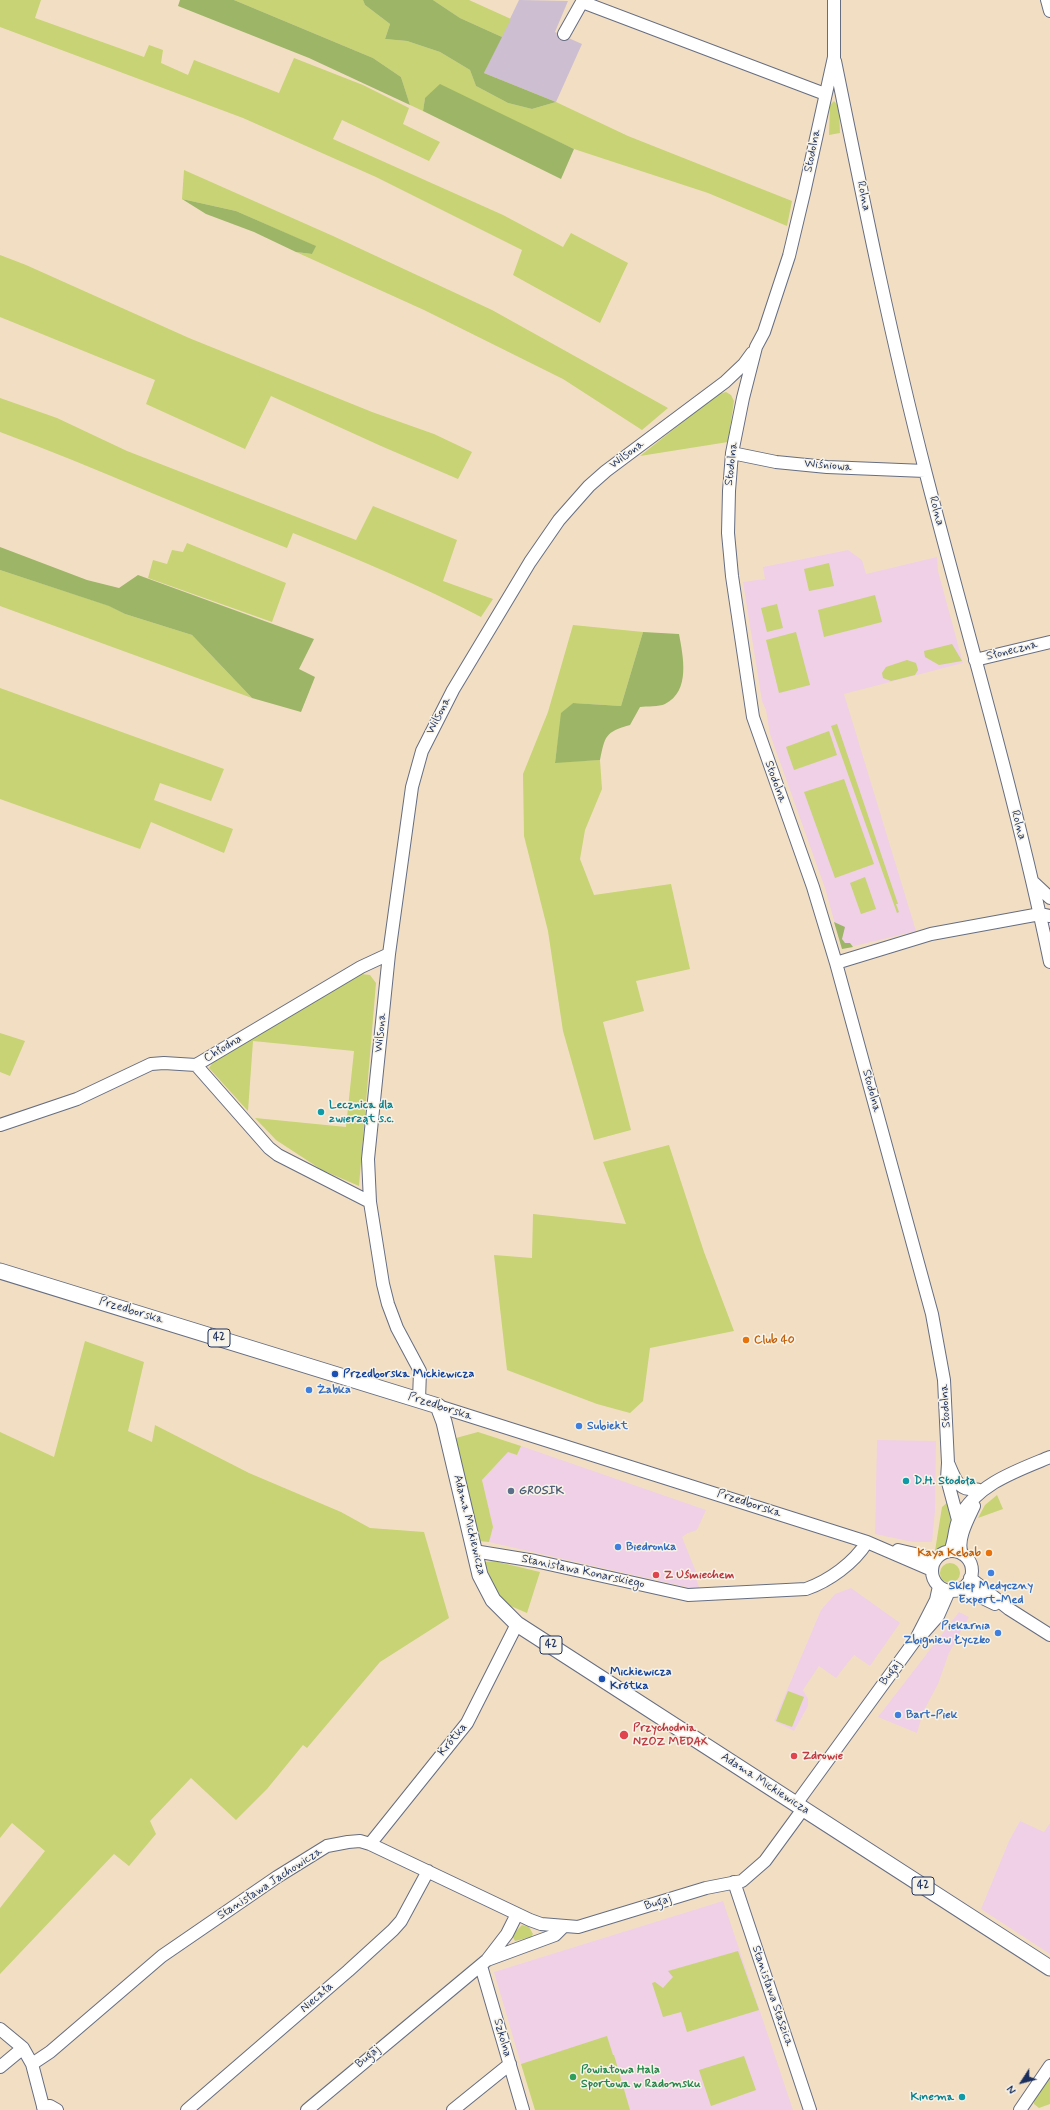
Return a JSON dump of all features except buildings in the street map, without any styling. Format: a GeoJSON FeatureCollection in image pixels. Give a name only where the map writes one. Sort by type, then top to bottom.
{"type":"FeatureCollection","features":[{"type":"Feature","properties":{"kind":"main road","name":"Przedborska"},"geometry":{"type":"LineString","coordinates":[[0,1271],[438,1406]]}},
{"type":"Feature","properties":{"kind":"main road","name":"Adama Mickiewicza"},"geometry":{"type":"LineString","coordinates":[[438,1406],[444,1422],[480,1575],[493,1600],[517,1624],[1050,1968]]}},
{"type":"Feature","properties":{"kind":"street","name":"Stodolna"},"geometry":{"type":"LineString","coordinates":[[834,0],[834,57],[804,194],[789,256],[764,332],[756,348],[743,398],[732,453],[728,533],[732,576],[749,696],[757,730],[813,887],[836,963],[932,1314],[944,1380],[948,1464],[946,1472],[948,1489],[958,1520]]}},
{"type":"Feature","properties":{"kind":"street"},"geometry":{"type":"LineString","coordinates":[[1047,0],[1050,11]]}},
{"type":"Feature","properties":{"kind":"street"},"geometry":{"type":"LineString","coordinates":[[564,34],[582,2],[825,94]]}},
{"type":"Feature","properties":{"kind":"street","name":"Rolna"},"geometry":{"type":"LineString","coordinates":[[834,57],[878,267],[926,471],[1032,881],[1045,915],[1050,962]]}},
{"type":"Feature","properties":{"kind":"street","name":"Wilsona"},"geometry":{"type":"LineString","coordinates":[[419,1400],[420,1371],[397,1328],[388,1304],[370,1202],[368,1159],[389,954],[408,804],[416,769],[422,751],[452,690],[530,562],[572,505],[606,471],[725,382],[744,364],[756,348]]}},
{"type":"Feature","properties":{"kind":"street"},"geometry":{"type":"LineString","coordinates":[[725,382],[743,398]]}},
{"type":"Feature","properties":{"kind":"street","name":"Wiśniowa"},"geometry":{"type":"LineString","coordinates":[[732,453],[776,462],[827,467],[926,471]]}},
{"type":"Feature","properties":{"kind":"street","name":"Słoneczna"},"geometry":{"type":"LineString","coordinates":[[975,660],[1050,642]]}},
{"type":"Feature","properties":{"kind":"street"},"geometry":{"type":"LineString","coordinates":[[1032,881],[1050,898]]}},
{"type":"Feature","properties":{"kind":"street"},"geometry":{"type":"LineString","coordinates":[[836,963],[931,934],[1045,915]]}},
{"type":"Feature","properties":{"kind":"street","name":"Chłodna"},"geometry":{"type":"LineString","coordinates":[[0,1124],[77,1099],[150,1064],[164,1063],[196,1066],[361,967],[389,954]]}},
{"type":"Feature","properties":{"kind":"street"},"geometry":{"type":"LineString","coordinates":[[196,1066],[269,1148],[278,1155],[370,1202]]}},
{"type":"Feature","properties":{"kind":"street","name":"Przedborska"},"geometry":{"type":"LineString","coordinates":[[438,1406],[934,1564]]}},
{"type":"Feature","properties":{"kind":"street"},"geometry":{"type":"LineString","coordinates":[[950,1551],[958,1520],[974,1497],[1000,1479],[1050,1457]]}},
{"type":"Feature","properties":{"kind":"street","name":"Stodolna"},"geometry":{"type":"LineString","coordinates":[[948,1464],[955,1480],[960,1486],[968,1489],[976,1488],[982,1491]]}},
{"type":"Feature","properties":{"kind":"street"},"geometry":{"type":"LineString","coordinates":[[962,1554],[961,1546],[964,1532],[982,1491]]}},
{"type":"Feature","properties":{"kind":"street","name":"Stanisława Konarskiego"},"geometry":{"type":"LineString","coordinates":[[474,1551],[536,1561],[674,1593],[708,1594],[806,1589],[818,1585],[839,1570],[859,1554],[867,1542]]}},
{"type":"Feature","properties":{"kind":"street"},"geometry":{"type":"LineString","coordinates":[[962,1588],[970,1578],[971,1569],[969,1562],[962,1554],[955,1550],[950,1551],[934,1564],[934,1581],[944,1589],[962,1588],[1009,1609]]}},
{"type":"Feature","properties":{"kind":"street"},"geometry":{"type":"LineString","coordinates":[[970,1578],[1009,1609],[1050,1635]]}},
{"type":"Feature","properties":{"kind":"street","name":"Bugaj"},"geometry":{"type":"LineString","coordinates":[[484,1963],[555,1935],[563,1927],[578,1927],[706,1888],[734,1882],[749,1876],[765,1862],[800,1806],[916,1640],[932,1625],[944,1589]]}},
{"type":"Feature","properties":{"kind":"street","name":"Krótka"},"geometry":{"type":"LineString","coordinates":[[370,1844],[468,1723],[517,1624]]}},
{"type":"Feature","properties":{"kind":"street","name":"Stanisława Jachowicza"},"geometry":{"type":"LineString","coordinates":[[32,2064],[50,2052],[162,1956],[327,1846],[354,1842],[370,1844],[517,1914],[541,1924],[563,1927]]}},
{"type":"Feature","properties":{"kind":"street","name":"Niecała"},"geometry":{"type":"LineString","coordinates":[[187,2110],[348,1971],[393,1930],[401,1921],[428,1871]]}},
{"type":"Feature","properties":{"kind":"street","name":"Stanisława Staszica"},"geometry":{"type":"LineString","coordinates":[[734,1882],[810,2110]]}},
{"type":"Feature","properties":{"kind":"street","name":"Bugaj"},"geometry":{"type":"LineString","coordinates":[[306,2110],[484,1963],[507,1934],[517,1914]]}},
{"type":"Feature","properties":{"kind":"street","name":"Szkolna"},"geometry":{"type":"LineString","coordinates":[[484,1963],[510,2064],[524,2110]]}},
{"type":"Feature","properties":{"kind":"street"},"geometry":{"type":"LineString","coordinates":[[0,2029],[22,2048],[32,2064],[43,2109],[50,2106],[57,2110]]}},
{"type":"Feature","properties":{"kind":"street"},"geometry":{"type":"LineString","coordinates":[[0,2067],[22,2048]]}},
{"type":"Feature","properties":{"kind":"street"},"geometry":{"type":"LineString","coordinates":[[453,2110],[510,2064]]}},
{"type":"Feature","properties":{"kind":"street"},"geometry":{"type":"LineString","coordinates":[[1020,2110],[1050,2066]]}},
{"type":"Feature","properties":{"kind":"shaded area"},"geometry":{"type":"Polygon","coordinates":[[[519,0],[568,1],[555,32],[582,44],[556,102],[484,73],[519,0]]]}},
{"type":"Feature","properties":{"kind":"shaded area"},"geometry":{"type":"Polygon","coordinates":[[[848,550],[862,560],[866,574],[937,557],[938,571],[963,663],[844,694],[916,931],[842,949],[825,888],[770,734],[766,710],[762,701],[743,582],[765,579],[763,567],[848,550]]]}},
{"type":"Feature","properties":{"kind":"shaded area","name":"D.H. Stodoła"},"geometry":{"type":"Polygon","coordinates":[[[877,1440],[936,1441],[935,1511],[932,1542],[913,1542],[875,1534],[877,1440]]]}},
{"type":"Feature","properties":{"kind":"shaded area"},"geometry":{"type":"Polygon","coordinates":[[[521,1446],[706,1510],[697,1530],[682,1537],[696,1572],[694,1573],[700,1590],[489,1542],[493,1527],[482,1480],[508,1452],[517,1455],[521,1446]]]}},
{"type":"Feature","properties":{"kind":"shaded area"},"geometry":{"type":"Polygon","coordinates":[[[851,1588],[900,1623],[870,1666],[854,1655],[836,1678],[819,1666],[803,1690],[808,1699],[808,1706],[794,1731],[774,1721],[821,1610],[835,1594],[851,1588]]]}},
{"type":"Feature","properties":{"kind":"shaded area"},"geometry":{"type":"Polygon","coordinates":[[[959,1612],[969,1617],[949,1653],[938,1684],[923,1712],[917,1733],[878,1717],[959,1612]]]}},
{"type":"Feature","properties":{"kind":"shaded area"},"geometry":{"type":"Polygon","coordinates":[[[1020,1821],[1044,1832],[1050,1823],[1050,1954],[981,1909],[1009,1841],[1020,1821]]]}},
{"type":"Feature","properties":{"kind":"shaded area"},"geometry":{"type":"Polygon","coordinates":[[[723,1901],[793,2110],[630,2110],[607,2037],[521,2064],[494,1972],[723,1901]]]}},
{"type":"Feature","properties":{"kind":"green space"},"geometry":{"type":"Polygon","coordinates":[[[0,0],[41,0],[35,18],[144,57],[149,45],[163,50],[161,63],[188,75],[194,60],[279,93],[294,58],[363,85],[409,108],[403,124],[440,142],[429,161],[342,120],[333,139],[503,215],[563,247],[571,233],[628,263],[600,323],[513,275],[522,250],[376,177],[243,118],[0,27],[0,0]]]}},
{"type":"Feature","properties":{"kind":"green space"},"geometry":{"type":"Polygon","coordinates":[[[180,0],[234,0],[373,58],[401,77],[410,105],[309,58],[178,6],[180,0]]]}},
{"type":"Feature","properties":{"kind":"green space"},"geometry":{"type":"Polygon","coordinates":[[[234,0],[363,0],[365,5],[390,24],[385,39],[407,41],[440,52],[470,70],[476,86],[508,103],[532,109],[556,102],[628,136],[792,201],[787,226],[708,193],[574,149],[514,121],[425,98],[423,111],[410,105],[401,77],[373,58],[234,0]]]}},
{"type":"Feature","properties":{"kind":"green space"},"geometry":{"type":"Polygon","coordinates":[[[363,0],[433,0],[460,18],[502,37],[484,73],[556,102],[532,109],[508,103],[476,86],[470,70],[440,52],[407,41],[385,39],[390,24],[365,5],[363,0]]]}},
{"type":"Feature","properties":{"kind":"green space"},"geometry":{"type":"Polygon","coordinates":[[[433,0],[469,0],[511,19],[502,37],[460,18],[433,0]]]}},
{"type":"Feature","properties":{"kind":"green space"},"geometry":{"type":"Polygon","coordinates":[[[440,84],[574,149],[561,179],[423,111],[425,98],[440,84]]]}},
{"type":"Feature","properties":{"kind":"green space"},"geometry":{"type":"Polygon","coordinates":[[[834,101],[839,107],[840,133],[829,135],[830,105],[834,101]]]}},
{"type":"Feature","properties":{"kind":"green space"},"geometry":{"type":"Polygon","coordinates":[[[184,170],[333,236],[492,310],[668,408],[642,430],[563,379],[424,310],[296,252],[312,254],[315,246],[236,211],[182,199],[184,170]]]}},
{"type":"Feature","properties":{"kind":"green space"},"geometry":{"type":"Polygon","coordinates":[[[182,199],[236,211],[316,246],[312,254],[296,252],[254,232],[206,214],[182,199]]]}},
{"type":"Feature","properties":{"kind":"green space"},"geometry":{"type":"Polygon","coordinates":[[[0,255],[26,265],[189,338],[372,412],[434,434],[472,452],[458,479],[271,396],[245,449],[146,404],[155,380],[0,317],[0,255]]]}},
{"type":"Feature","properties":{"kind":"green space"},"geometry":{"type":"Polygon","coordinates":[[[726,392],[731,395],[734,401],[728,442],[640,456],[718,394],[726,392]]]}},
{"type":"Feature","properties":{"kind":"green space"},"geometry":{"type":"Polygon","coordinates":[[[0,398],[57,418],[127,451],[356,540],[373,506],[457,540],[443,581],[493,599],[481,617],[412,583],[293,533],[287,548],[0,432],[0,398]]]}},
{"type":"Feature","properties":{"kind":"green space"},"geometry":{"type":"Polygon","coordinates":[[[187,543],[286,583],[272,622],[148,578],[153,560],[167,564],[172,550],[183,552],[187,543]]]}},
{"type":"Feature","properties":{"kind":"green space"},"geometry":{"type":"Polygon","coordinates":[[[0,547],[87,580],[119,588],[138,575],[314,639],[299,669],[315,677],[301,712],[252,698],[192,635],[125,614],[109,606],[0,570],[0,547]]]}},
{"type":"Feature","properties":{"kind":"green space"},"geometry":{"type":"Polygon","coordinates":[[[829,563],[834,586],[809,591],[804,569],[829,563]]]}},
{"type":"Feature","properties":{"kind":"green space"},"geometry":{"type":"Polygon","coordinates":[[[0,570],[110,606],[125,614],[192,635],[252,698],[0,606],[0,570]]]}},
{"type":"Feature","properties":{"kind":"green space"},"geometry":{"type":"Polygon","coordinates":[[[875,595],[882,622],[824,637],[818,610],[875,595]]]}},
{"type":"Feature","properties":{"kind":"green space"},"geometry":{"type":"Polygon","coordinates":[[[777,604],[783,628],[767,632],[761,608],[777,604]]]}},
{"type":"Feature","properties":{"kind":"green space"},"geometry":{"type":"Polygon","coordinates":[[[573,625],[643,632],[621,706],[573,703],[562,713],[555,762],[600,760],[602,789],[585,830],[580,859],[594,895],[671,884],[690,969],[636,981],[644,1011],[603,1022],[631,1130],[594,1140],[563,1031],[548,931],[524,836],[523,774],[548,712],[573,625]]]}},
{"type":"Feature","properties":{"kind":"green space"},"geometry":{"type":"Polygon","coordinates":[[[643,632],[679,634],[683,672],[679,691],[665,704],[640,707],[630,725],[615,730],[608,736],[603,745],[600,760],[555,763],[561,713],[573,703],[621,706],[643,632]]]}},
{"type":"Feature","properties":{"kind":"green space"},"geometry":{"type":"Polygon","coordinates":[[[796,632],[810,685],[779,693],[766,640],[796,632]]]}},
{"type":"Feature","properties":{"kind":"green space"},"geometry":{"type":"Polygon","coordinates":[[[952,644],[962,661],[939,665],[925,657],[924,651],[952,644]]]}},
{"type":"Feature","properties":{"kind":"green space"},"geometry":{"type":"Polygon","coordinates":[[[907,660],[916,663],[918,670],[915,675],[891,681],[883,678],[882,673],[886,667],[907,660]]]}},
{"type":"Feature","properties":{"kind":"green space"},"geometry":{"type":"Polygon","coordinates":[[[0,688],[224,769],[211,801],[160,783],[154,800],[233,829],[224,853],[151,822],[140,849],[0,799],[0,688]]]}},
{"type":"Feature","properties":{"kind":"green space"},"geometry":{"type":"Polygon","coordinates":[[[837,724],[898,904],[896,904],[899,912],[897,913],[831,726],[837,724]]]}},
{"type":"Feature","properties":{"kind":"green space"},"geometry":{"type":"Polygon","coordinates":[[[829,731],[837,755],[794,770],[786,747],[829,731]]]}},
{"type":"Feature","properties":{"kind":"green space"},"geometry":{"type":"Polygon","coordinates":[[[844,779],[874,864],[835,878],[804,792],[844,779]]]}},
{"type":"Feature","properties":{"kind":"green space"},"geometry":{"type":"Polygon","coordinates":[[[865,877],[876,909],[861,914],[850,883],[865,877]]]}},
{"type":"Feature","properties":{"kind":"green space"},"geometry":{"type":"Polygon","coordinates":[[[834,922],[845,927],[842,939],[845,943],[850,943],[853,947],[842,949],[834,922]]]}},
{"type":"Feature","properties":{"kind":"green space"},"geometry":{"type":"Polygon","coordinates":[[[361,974],[370,975],[376,983],[359,1186],[322,1170],[276,1140],[255,1118],[346,1127],[354,1051],[253,1041],[248,1111],[209,1068],[215,1059],[361,974]]]}},
{"type":"Feature","properties":{"kind":"green space"},"geometry":{"type":"Polygon","coordinates":[[[0,1033],[25,1041],[10,1076],[0,1072],[0,1033]]]}},
{"type":"Feature","properties":{"kind":"green space"},"geometry":{"type":"Polygon","coordinates":[[[669,1145],[704,1252],[734,1331],[650,1348],[643,1401],[630,1413],[597,1404],[507,1370],[494,1255],[532,1258],[533,1214],[626,1224],[603,1162],[669,1145]]]}},
{"type":"Feature","properties":{"kind":"green space"},"geometry":{"type":"Polygon","coordinates":[[[85,1341],[144,1362],[128,1431],[152,1442],[155,1425],[249,1473],[341,1512],[370,1528],[424,1532],[449,1618],[380,1662],[307,1748],[303,1745],[267,1789],[236,1820],[191,1778],[150,1821],[156,1834],[129,1866],[114,1854],[0,1974],[0,1908],[45,1851],[12,1823],[0,1838],[0,1432],[54,1457],[85,1341]]]}},
{"type":"Feature","properties":{"kind":"green space"},"geometry":{"type":"Polygon","coordinates":[[[478,1432],[521,1446],[517,1455],[508,1452],[482,1480],[493,1527],[489,1542],[479,1541],[456,1438],[478,1432]]]}},
{"type":"Feature","properties":{"kind":"green space"},"geometry":{"type":"Polygon","coordinates":[[[997,1495],[1003,1509],[978,1518],[985,1505],[997,1495]]]}},
{"type":"Feature","properties":{"kind":"green space"},"geometry":{"type":"Polygon","coordinates":[[[949,1501],[954,1515],[946,1546],[933,1553],[931,1552],[935,1551],[942,1507],[949,1501]]]}},
{"type":"Feature","properties":{"kind":"green space"},"geometry":{"type":"Polygon","coordinates":[[[494,1561],[540,1572],[527,1613],[506,1604],[497,1593],[484,1562],[494,1561]]]}},
{"type":"Feature","properties":{"kind":"green space"},"geometry":{"type":"Polygon","coordinates":[[[946,1563],[954,1563],[960,1569],[960,1577],[954,1583],[946,1583],[940,1577],[940,1569],[946,1563]]]}},
{"type":"Feature","properties":{"kind":"green space"},"geometry":{"type":"Polygon","coordinates":[[[788,1691],[804,1697],[792,1727],[776,1721],[788,1691]]]}},
{"type":"Feature","properties":{"kind":"green space"},"geometry":{"type":"Polygon","coordinates":[[[522,1925],[529,1927],[533,1934],[531,1937],[515,1941],[512,1935],[522,1925]]]}},
{"type":"Feature","properties":{"kind":"green space"},"geometry":{"type":"Polygon","coordinates":[[[738,1951],[759,2010],[687,2032],[681,2012],[663,2017],[652,1983],[655,1982],[663,1988],[673,1977],[668,1971],[738,1951]]]}},
{"type":"Feature","properties":{"kind":"green space","name":"Powiatowa Hala Sportowa w Radomsku"},"geometry":{"type":"Polygon","coordinates":[[[607,2036],[630,2110],[535,2110],[521,2064],[607,2036]]]}},
{"type":"Feature","properties":{"kind":"green space"},"geometry":{"type":"Polygon","coordinates":[[[744,2056],[756,2090],[711,2106],[699,2070],[744,2056]]]}},
{"type":"Feature","properties":{"kind":"green space"},"geometry":{"type":"Polygon","coordinates":[[[1050,2075],[1050,2104],[1039,2108],[1034,2104],[1034,2099],[1050,2075]]]}},
{"type":"Feature","properties":{"kind":"place","name":"Lecznica dla zwierząt s.c."},"geometry":{"type":"Point","coordinates":[321,1112]}},
{"type":"Feature","properties":{"kind":"place","name":"Club 40"},"geometry":{"type":"Point","coordinates":[746,1340]}},
{"type":"Feature","properties":{"kind":"place","name":"Przedborska Mickiewicza"},"geometry":{"type":"Point","coordinates":[335,1374]}},
{"type":"Feature","properties":{"kind":"place","name":"Żabka"},"geometry":{"type":"Point","coordinates":[309,1390]}},
{"type":"Feature","properties":{"kind":"place","name":"Subiekt"},"geometry":{"type":"Point","coordinates":[579,1426]}},
{"type":"Feature","properties":{"kind":"place","name":"D.H. Stodoła"},"geometry":{"type":"Point","coordinates":[906,1481]}},
{"type":"Feature","properties":{"kind":"place","name":"GROSIK"},"geometry":{"type":"Point","coordinates":[511,1491]}},
{"type":"Feature","properties":{"kind":"place","name":"Biedronka"},"geometry":{"type":"Point","coordinates":[618,1547]}},
{"type":"Feature","properties":{"kind":"place","name":"Kaya Kebab"},"geometry":{"type":"Point","coordinates":[989,1553]}},
{"type":"Feature","properties":{"kind":"place","name":"Sklep Medyczny Expert-Med"},"geometry":{"type":"Point","coordinates":[991,1573]}},
{"type":"Feature","properties":{"kind":"place","name":"Z Uśmiechem"},"geometry":{"type":"Point","coordinates":[656,1575]}},
{"type":"Feature","properties":{"kind":"place","name":"Piekarnia Zbigniew Łyczko"},"geometry":{"type":"Point","coordinates":[998,1633]}},
{"type":"Feature","properties":{"kind":"place","name":"Mickiewicza Krótka"},"geometry":{"type":"Point","coordinates":[602,1679]}},
{"type":"Feature","properties":{"kind":"place","name":"Bart-Piek"},"geometry":{"type":"Point","coordinates":[898,1715]}},
{"type":"Feature","properties":{"kind":"place","name":"Przychodnia NZOZ MEDAX"},"geometry":{"type":"Point","coordinates":[624,1735]}},
{"type":"Feature","properties":{"kind":"place","name":"Zdrowie"},"geometry":{"type":"Point","coordinates":[794,1756]}},
{"type":"Feature","properties":{"kind":"place","name":"Powiatowa Hala Sportowa w Radomsku"},"geometry":{"type":"Point","coordinates":[573,2077]}},
{"type":"Feature","properties":{"kind":"place","name":"Kinema"},"geometry":{"type":"Point","coordinates":[962,2097]}}]}
